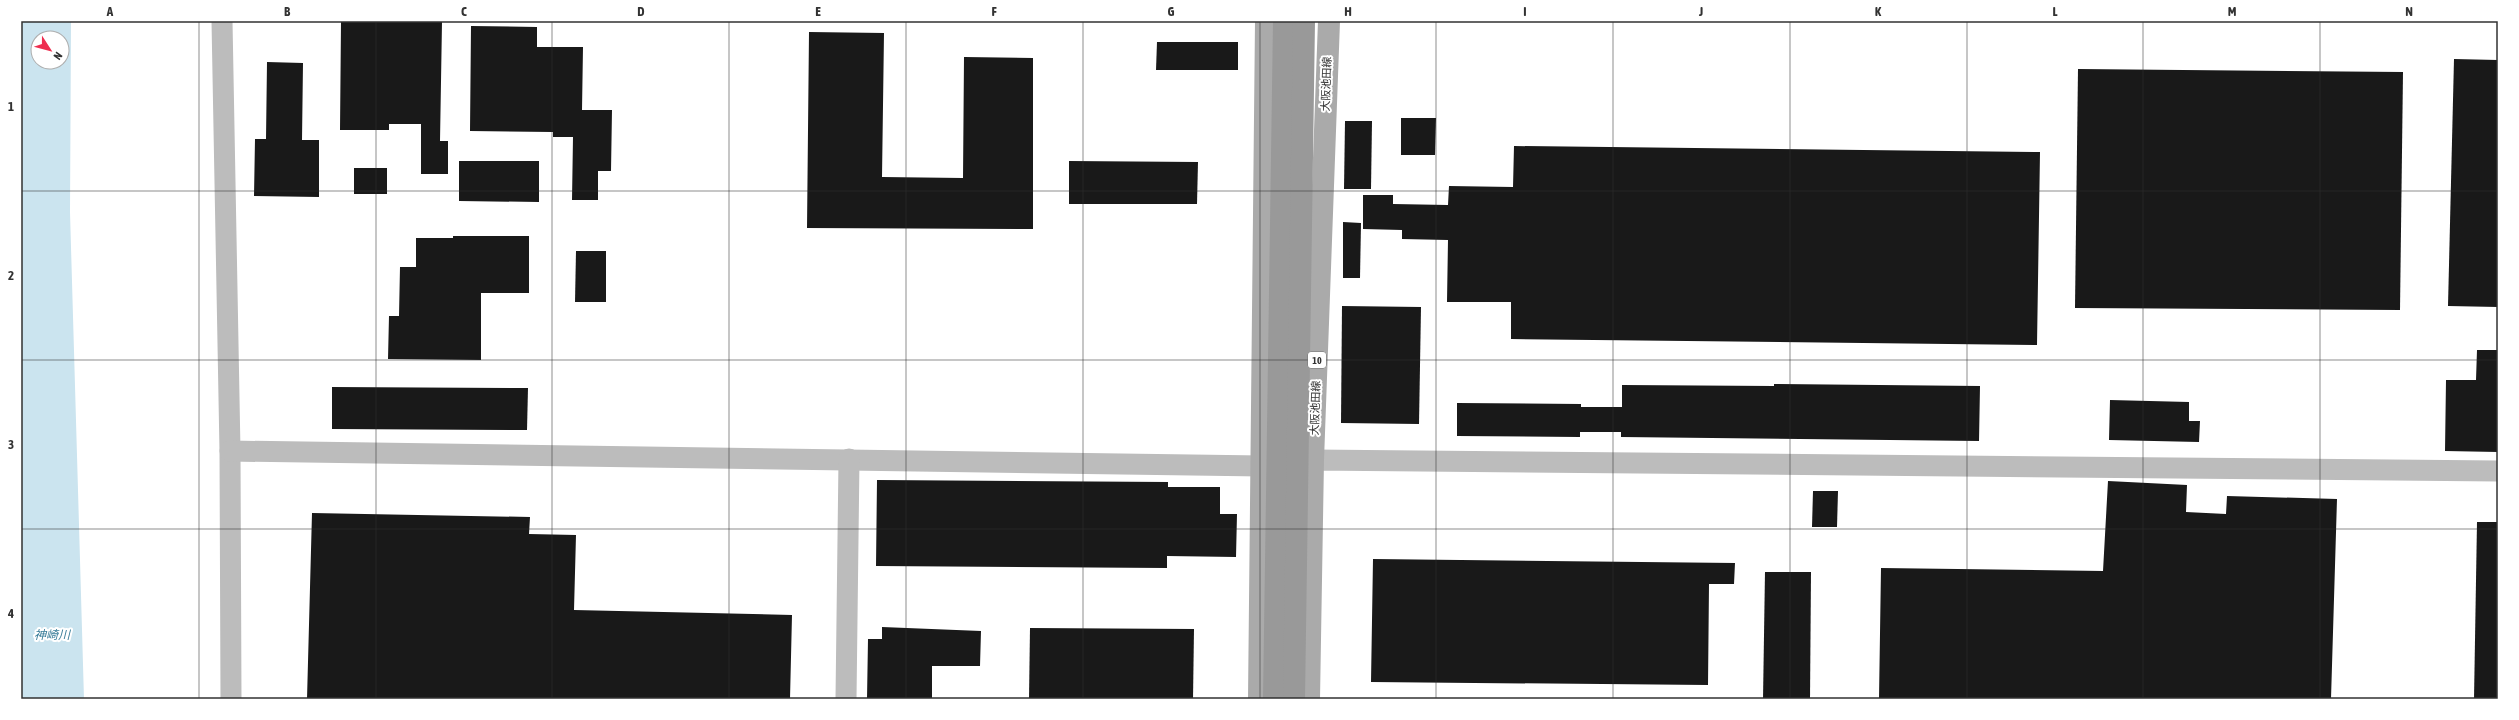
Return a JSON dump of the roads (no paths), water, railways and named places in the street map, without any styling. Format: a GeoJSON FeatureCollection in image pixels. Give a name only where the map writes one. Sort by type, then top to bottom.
{"type":"FeatureCollection","features":[{"type":"Feature","properties":{"kind":"highway"},"geometry":{"type":"LineString","coordinates":[[1274,699],[1284,21]]}},
{"type":"Feature","properties":{"kind":"highway"},"geometry":{"type":"LineString","coordinates":[[1294,699],[1304,21]]}},
{"type":"Feature","properties":{"kind":"main road"},"geometry":{"type":"LineString","coordinates":[[1259,699],[1266,21]]}},
{"type":"Feature","properties":{"kind":"main road","name":"大阪池田線"},"geometry":{"type":"LineString","coordinates":[[1310,699],[1313,460],[1329,21]]}},
{"type":"Feature","properties":{"kind":"street"},"geometry":{"type":"LineString","coordinates":[[222,21],[230,451],[230,699]]}},
{"type":"Feature","properties":{"kind":"street"},"geometry":{"type":"LineString","coordinates":[[230,451],[1262,466],[1313,460],[2498,471]]}},
{"type":"Feature","properties":{"kind":"street"},"geometry":{"type":"LineString","coordinates":[[846,699],[849,459]]}},
{"type":"Feature","properties":{"kind":"water","name":"神崎川"},"geometry":{"type":"Polygon","coordinates":[[[21,21],[71,21],[70,212],[84,699],[21,699],[21,21]]]}}]}
